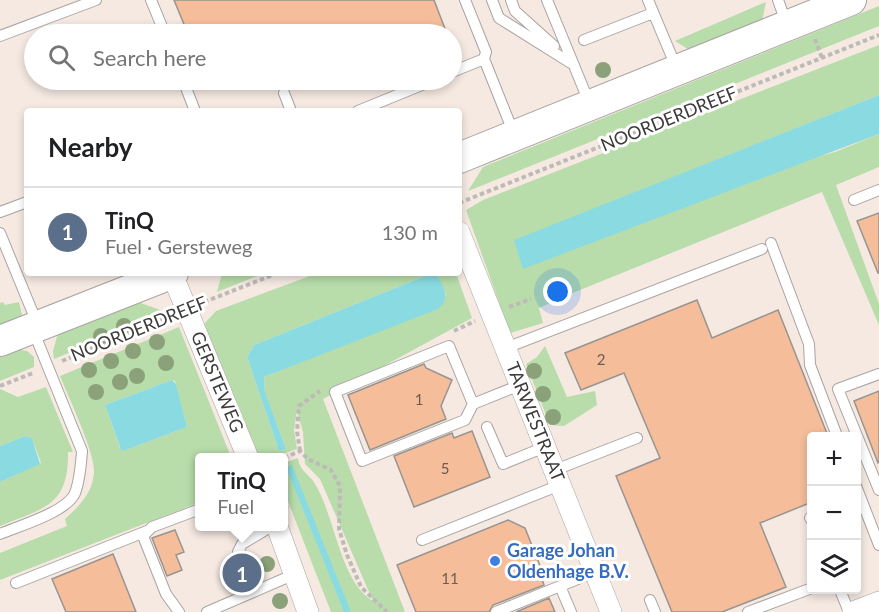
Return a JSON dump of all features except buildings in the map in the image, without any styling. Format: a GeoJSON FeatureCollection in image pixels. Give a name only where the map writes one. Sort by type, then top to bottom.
{"type":"FeatureCollection","features":[{"type":"Feature","properties":{"kind":"street"},"geometry":{"type":"LineString","coordinates":[[462,157],[677,70],[783,13],[851,0]]}},
{"type":"Feature","properties":{"kind":"street","name":"TARWESTRAAT"},"geometry":{"type":"LineString","coordinates":[[462,239],[611,612]]}},
{"type":"Feature","properties":{"kind":"street"},"geometry":{"type":"LineString","coordinates":[[0,342],[165,276]]}},
{"type":"Feature","properties":{"kind":"street","name":"GERSTEWEG"},"geometry":{"type":"LineString","coordinates":[[174,276],[246,453]]}},
{"type":"Feature","properties":{"kind":"street"},"geometry":{"type":"LineString","coordinates":[[279,531],[309,612]]}},
{"type":"Feature","properties":{"kind":"street"},"geometry":{"type":"LineString","coordinates":[[851,612],[879,602]]}},
{"type":"Feature","properties":{"kind":"lane"},"geometry":{"type":"LineString","coordinates":[[32,24],[96,0]]}},
{"type":"Feature","properties":{"kind":"lane"},"geometry":{"type":"LineString","coordinates":[[151,0],[161,24]]}},
{"type":"Feature","properties":{"kind":"lane"},"geometry":{"type":"LineString","coordinates":[[465,0],[486,52],[484,59],[514,136]]}},
{"type":"Feature","properties":{"kind":"lane"},"geometry":{"type":"LineString","coordinates":[[492,0],[499,18],[574,65]]}},
{"type":"Feature","properties":{"kind":"lane"},"geometry":{"type":"LineString","coordinates":[[511,0],[515,11],[574,65]]}},
{"type":"Feature","properties":{"kind":"lane"},"geometry":{"type":"LineString","coordinates":[[547,0],[591,105]]}},
{"type":"Feature","properties":{"kind":"lane"},"geometry":{"type":"LineString","coordinates":[[648,0],[677,70]]}},
{"type":"Feature","properties":{"kind":"lane"},"geometry":{"type":"LineString","coordinates":[[584,40],[653,13]]}},
{"type":"Feature","properties":{"kind":"lane"},"geometry":{"type":"LineString","coordinates":[[0,36],[24,27]]}},
{"type":"Feature","properties":{"kind":"lane"},"geometry":{"type":"LineString","coordinates":[[462,68],[484,59]]}},
{"type":"Feature","properties":{"kind":"lane"},"geometry":{"type":"LineString","coordinates":[[187,90],[194,108]]}},
{"type":"Feature","properties":{"kind":"lane"},"geometry":{"type":"LineString","coordinates":[[365,108],[409,90]]}},
{"type":"Feature","properties":{"kind":"lane"},"geometry":{"type":"LineString","coordinates":[[284,93],[290,108]]}},
{"type":"Feature","properties":{"kind":"lane"},"geometry":{"type":"LineString","coordinates":[[854,200],[879,190]]}},
{"type":"Feature","properties":{"kind":"lane"},"geometry":{"type":"LineString","coordinates":[[0,212],[24,203]]}},
{"type":"Feature","properties":{"kind":"lane"},"geometry":{"type":"LineString","coordinates":[[0,233],[36,327],[48,366],[82,451],[74,496],[55,512],[0,534]]}},
{"type":"Feature","properties":{"kind":"lane"},"geometry":{"type":"LineString","coordinates":[[506,348],[766,246],[809,344],[810,365],[835,432]]}},
{"type":"Feature","properties":{"kind":"lane"},"geometry":{"type":"LineString","coordinates":[[473,404],[449,346],[335,392],[362,461],[465,420],[473,404],[520,385]]}},
{"type":"Feature","properties":{"kind":"lane"},"geometry":{"type":"LineString","coordinates":[[879,374],[838,389],[879,490]]}},
{"type":"Feature","properties":{"kind":"lane"},"geometry":{"type":"LineString","coordinates":[[487,427],[503,464],[545,447]]}},
{"type":"Feature","properties":{"kind":"lane"},"geometry":{"type":"LineString","coordinates":[[422,540],[557,478],[637,438]]}},
{"type":"Feature","properties":{"kind":"lane"},"geometry":{"type":"LineString","coordinates":[[861,499],[879,544]]}},
{"type":"Feature","properties":{"kind":"lane"},"geometry":{"type":"LineString","coordinates":[[16,583],[195,511]]}},
{"type":"Feature","properties":{"kind":"lane"},"geometry":{"type":"LineString","coordinates":[[148,531],[143,536],[166,594],[179,612]]}},
{"type":"Feature","properties":{"kind":"lane"},"geometry":{"type":"LineString","coordinates":[[255,591],[238,552],[242,544],[264,531]]}},
{"type":"Feature","properties":{"kind":"lane"},"geometry":{"type":"LineString","coordinates":[[496,612],[595,572]]}},
{"type":"Feature","properties":{"kind":"lane"},"geometry":{"type":"LineString","coordinates":[[207,612],[295,574]]}},
{"type":"Feature","properties":{"kind":"lane"},"geometry":{"type":"LineString","coordinates":[[561,586],[571,612]]}},
{"type":"Feature","properties":{"kind":"lane"},"geometry":{"type":"LineString","coordinates":[[748,612],[807,590]]}},
{"type":"Feature","properties":{"kind":"lane"},"geometry":{"type":"LineString","coordinates":[[842,594],[851,612]]}},
{"type":"Feature","properties":{"kind":"lane"},"geometry":{"type":"LineString","coordinates":[[650,600],[655,612]]}},
{"type":"Feature","properties":{"kind":"path","name":"NOORDERDREEF"},"geometry":{"type":"LineString","coordinates":[[462,202],[879,35]]}},
{"type":"Feature","properties":{"kind":"path","name":"NOORDERDREEF"},"geometry":{"type":"LineString","coordinates":[[0,386],[271,276]]}},
{"type":"Feature","properties":{"kind":"path"},"geometry":{"type":"LineString","coordinates":[[288,456],[300,451],[308,459],[331,470],[340,486],[339,530],[347,555],[361,587],[387,612]]}},
{"type":"Feature","properties":{"kind":"shaded area"},"geometry":{"type":"Polygon","coordinates":[[[0,0],[879,0],[879,612],[0,612],[0,0]]]}},
{"type":"Feature","properties":{"kind":"green space"},"geometry":{"type":"Polygon","coordinates":[[[766,2],[762,21],[691,51],[675,41],[766,2]]]}},
{"type":"Feature","properties":{"kind":"green space"},"geometry":{"type":"Polygon","coordinates":[[[879,6],[879,26],[468,191],[483,167],[879,6]]]}},
{"type":"Feature","properties":{"kind":"green space"},"geometry":{"type":"Polygon","coordinates":[[[879,45],[879,95],[514,241],[835,152],[879,134],[879,167],[836,185],[879,304],[879,325],[822,192],[539,308],[543,323],[510,333],[466,210],[483,200],[879,45]]]}},
{"type":"Feature","properties":{"kind":"green space"},"geometry":{"type":"Polygon","coordinates":[[[221,276],[257,276],[217,292],[221,276]]]}},
{"type":"Feature","properties":{"kind":"green space"},"geometry":{"type":"Polygon","coordinates":[[[310,276],[425,276],[254,345],[247,357],[279,451],[286,449],[265,393],[264,377],[343,345],[446,295],[437,276],[457,276],[472,318],[323,399],[405,612],[331,612],[288,501],[288,462],[298,458],[322,497],[345,564],[362,592],[373,601],[320,479],[305,464],[303,432],[297,411],[294,430],[297,449],[286,453],[257,453],[204,324],[216,311],[310,276]]]}},
{"type":"Feature","properties":{"kind":"green space"},"geometry":{"type":"Polygon","coordinates":[[[3,302],[5,305],[19,302],[22,315],[16,322],[0,328],[0,303],[3,302]]]}},
{"type":"Feature","properties":{"kind":"green space"},"geometry":{"type":"Polygon","coordinates":[[[138,302],[163,311],[162,315],[54,359],[53,351],[58,333],[138,302]]]}},
{"type":"Feature","properties":{"kind":"green space"},"geometry":{"type":"Polygon","coordinates":[[[179,327],[229,453],[195,453],[195,504],[0,580],[0,553],[67,526],[65,519],[84,499],[91,487],[93,464],[81,425],[60,376],[179,327]],[[172,380],[105,405],[120,448],[126,450],[187,427],[175,381],[172,380]]]}},
{"type":"Feature","properties":{"kind":"green space"},"geometry":{"type":"Polygon","coordinates":[[[545,346],[567,397],[595,391],[597,405],[564,426],[550,425],[526,364],[537,357],[545,346]]]}},
{"type":"Feature","properties":{"kind":"green space"},"geometry":{"type":"Polygon","coordinates":[[[16,349],[27,351],[34,357],[34,367],[0,381],[0,356],[16,349]]]}},
{"type":"Feature","properties":{"kind":"green space"},"geometry":{"type":"Polygon","coordinates":[[[46,387],[73,452],[68,452],[64,484],[59,494],[41,509],[0,526],[0,482],[41,463],[32,438],[25,436],[0,446],[0,389],[18,397],[46,387]]]}},
{"type":"Feature","properties":{"kind":"water"},"geometry":{"type":"Polygon","coordinates":[[[879,95],[879,134],[523,269],[514,240],[879,95]]]}},
{"type":"Feature","properties":{"kind":"water"},"geometry":{"type":"Polygon","coordinates":[[[425,276],[438,276],[445,293],[444,301],[438,309],[264,377],[265,392],[286,449],[279,451],[247,357],[254,345],[425,276]]]}},
{"type":"Feature","properties":{"kind":"water"},"geometry":{"type":"Polygon","coordinates":[[[172,380],[176,384],[187,427],[121,450],[105,405],[172,380]]]}},
{"type":"Feature","properties":{"kind":"water"},"geometry":{"type":"Polygon","coordinates":[[[25,436],[32,438],[40,464],[0,482],[0,446],[25,436]]]}},
{"type":"Feature","properties":{"kind":"water"},"geometry":{"type":"Polygon","coordinates":[[[292,465],[351,612],[344,612],[288,472],[288,466],[292,465]]]}},
{"type":"Feature","properties":{"kind":"place","name":"Garage Johan Oldenhage B.V."},"geometry":{"type":"Point","coordinates":[495,561]}},
{"type":"Feature","properties":{"kind":"place","name":"TinQ"},"geometry":{"type":"Point","coordinates":[242,573]}}]}
